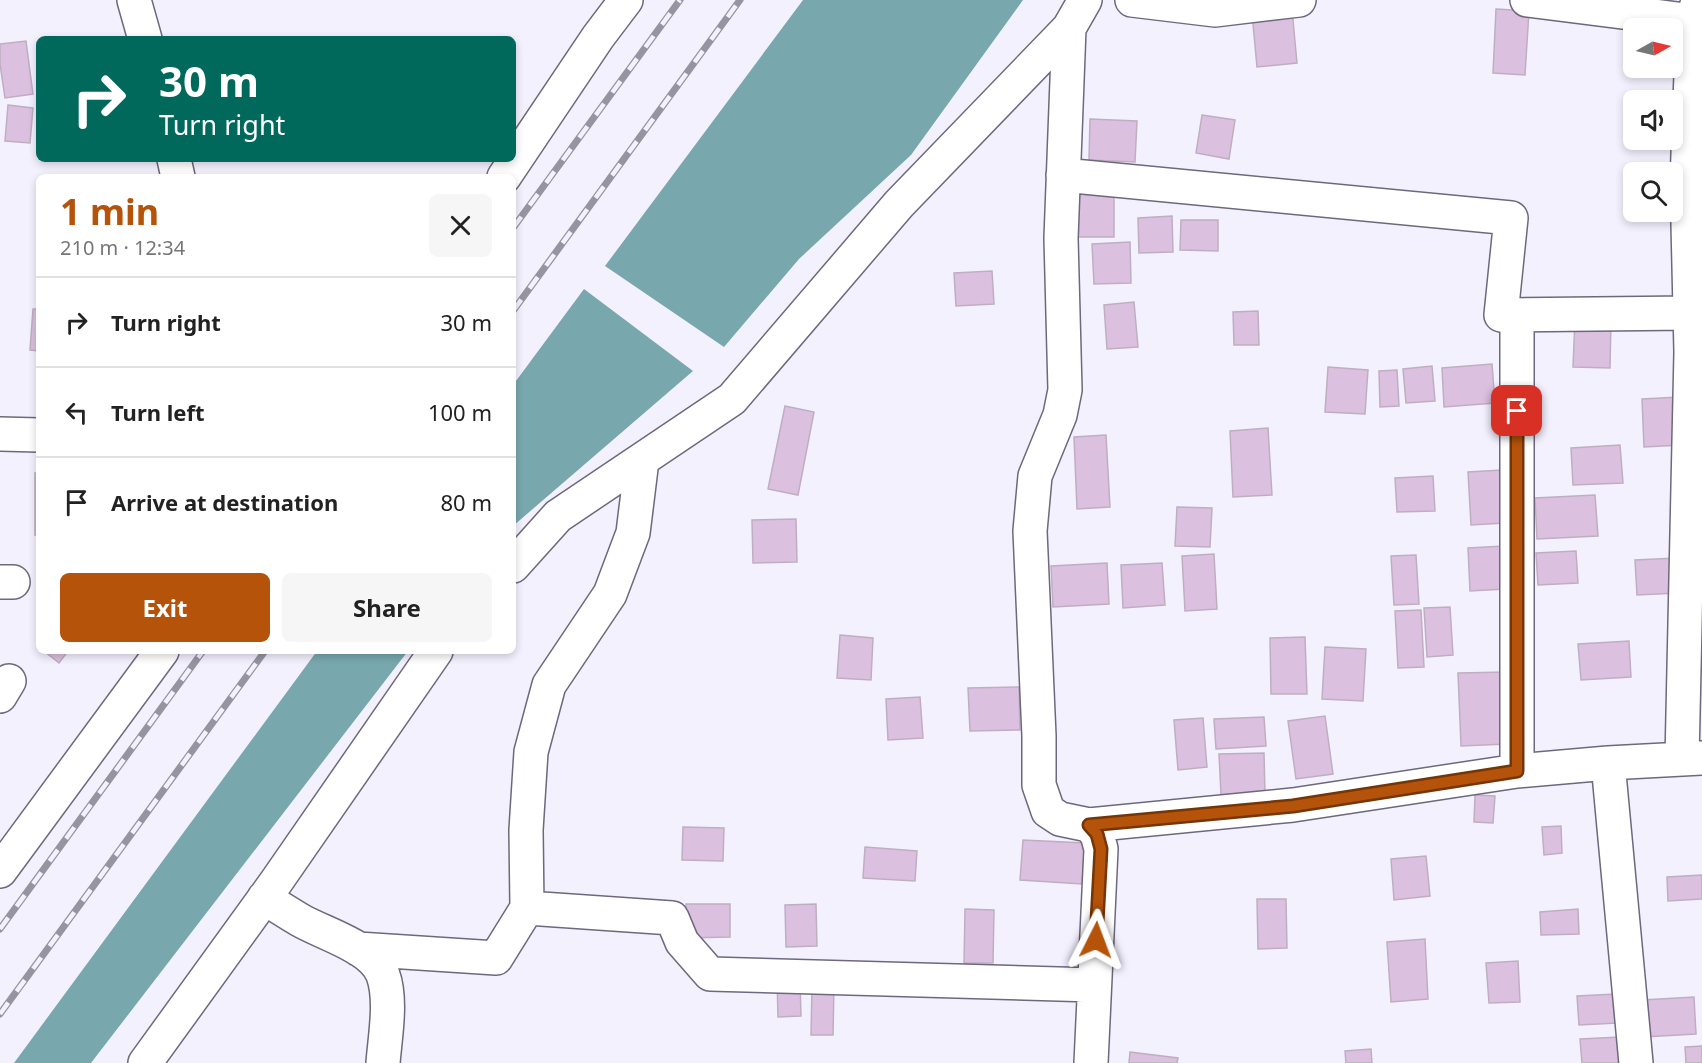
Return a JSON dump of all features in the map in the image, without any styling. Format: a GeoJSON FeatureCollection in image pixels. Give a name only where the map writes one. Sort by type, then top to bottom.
{"type":"FeatureCollection","features":[{"type":"Feature","properties":{"kind":"street"},"geometry":{"type":"LineString","coordinates":[[134,0],[144,36]]}},
{"type":"Feature","properties":{"kind":"street"},"geometry":{"type":"LineString","coordinates":[[516,159],[598,37],[626,0]]}},
{"type":"Feature","properties":{"kind":"street"},"geometry":{"type":"LineString","coordinates":[[516,563],[558,516],[732,399],[899,204],[1069,28],[1085,0]]}},
{"type":"Feature","properties":{"kind":"street"},"geometry":{"type":"LineString","coordinates":[[1132,0],[1215,10],[1299,0]]}},
{"type":"Feature","properties":{"kind":"street"},"geometry":{"type":"LineString","coordinates":[[1069,28],[1061,237],[1065,390],[1060,415],[1035,476],[1030,531],[1039,786],[1048,811],[1060,819],[1089,825],[1293,806],[1517,771],[1608,762],[1692,759],[1691,364],[1687,181],[1696,10],[1527,0]]}},
{"type":"Feature","properties":{"kind":"street"},"geometry":{"type":"LineString","coordinates":[[1063,175],[1511,218],[1501,315],[1690,313]]}},
{"type":"Feature","properties":{"kind":"street"},"geometry":{"type":"LineString","coordinates":[[1517,315],[1517,771]]}},
{"type":"Feature","properties":{"kind":"street"},"geometry":{"type":"LineString","coordinates":[[0,434],[36,435]]}},
{"type":"Feature","properties":{"kind":"street"},"geometry":{"type":"LineString","coordinates":[[358,949],[496,958],[527,909],[526,830],[531,752],[549,686],[610,594],[633,533],[642,460]]}},
{"type":"Feature","properties":{"kind":"street"},"geometry":{"type":"LineString","coordinates":[[0,871],[160,654]]}},
{"type":"Feature","properties":{"kind":"street"},"geometry":{"type":"LineString","coordinates":[[145,1063],[264,898],[434,654]]}},
{"type":"Feature","properties":{"kind":"street"},"geometry":{"type":"LineString","coordinates":[[1608,762],[1636,1063]]}},
{"type":"Feature","properties":{"kind":"street"},"geometry":{"type":"LineString","coordinates":[[1089,825],[1097,834],[1101,849],[1091,1063]]}},
{"type":"Feature","properties":{"kind":"street"},"geometry":{"type":"LineString","coordinates":[[264,898],[301,921],[358,949],[374,961],[383,974],[387,994],[383,1063]]}},
{"type":"Feature","properties":{"kind":"street"},"geometry":{"type":"LineString","coordinates":[[527,909],[672,918],[682,942],[710,974],[1093,985]]}},
{"type":"Feature","properties":{"kind":"water"},"geometry":{"type":"Polygon","coordinates":[[[803,0],[1023,0],[911,155],[799,259],[724,347],[605,266],[803,0]]]}},
{"type":"Feature","properties":{"kind":"water"},"geometry":{"type":"Polygon","coordinates":[[[584,289],[693,371],[516,523],[516,381],[584,289]]]}},
{"type":"Feature","properties":{"kind":"water"},"geometry":{"type":"Polygon","coordinates":[[[315,654],[406,654],[91,1063],[14,1063],[315,654]]]}},
{"type":"Feature","properties":{"kind":"building"},"geometry":{"type":"Polygon","coordinates":[[[1292,9],[1297,63],[1257,67],[1252,13],[1292,9]]]}},
{"type":"Feature","properties":{"kind":"building"},"geometry":{"type":"Polygon","coordinates":[[[1496,9],[1529,11],[1525,75],[1493,73],[1496,9]]]}},
{"type":"Feature","properties":{"kind":"building"},"geometry":{"type":"Polygon","coordinates":[[[26,41],[33,94],[5,98],[0,64],[0,44],[26,41]]]}},
{"type":"Feature","properties":{"kind":"building"},"geometry":{"type":"Polygon","coordinates":[[[8,105],[33,108],[30,143],[5,141],[8,105]]]}},
{"type":"Feature","properties":{"kind":"building"},"geometry":{"type":"Polygon","coordinates":[[[1202,115],[1235,120],[1229,159],[1196,153],[1202,115]]]}},
{"type":"Feature","properties":{"kind":"building"},"geometry":{"type":"Polygon","coordinates":[[[1090,119],[1137,121],[1135,162],[1089,160],[1090,119]]]}},
{"type":"Feature","properties":{"kind":"building"},"geometry":{"type":"Polygon","coordinates":[[[1114,183],[1114,237],[1075,237],[1074,184],[1114,183]]]}},
{"type":"Feature","properties":{"kind":"building"},"geometry":{"type":"Polygon","coordinates":[[[1172,216],[1173,252],[1139,253],[1138,218],[1172,216]]]}},
{"type":"Feature","properties":{"kind":"building"},"geometry":{"type":"Polygon","coordinates":[[[1181,220],[1218,220],[1218,251],[1180,250],[1181,220]]]}},
{"type":"Feature","properties":{"kind":"building"},"geometry":{"type":"Polygon","coordinates":[[[1130,242],[1131,283],[1094,284],[1092,244],[1130,242]]]}},
{"type":"Feature","properties":{"kind":"building"},"geometry":{"type":"Polygon","coordinates":[[[992,271],[994,304],[956,306],[954,273],[992,271]]]}},
{"type":"Feature","properties":{"kind":"building"},"geometry":{"type":"Polygon","coordinates":[[[1134,302],[1138,347],[1107,349],[1104,305],[1134,302]]]}},
{"type":"Feature","properties":{"kind":"building"},"geometry":{"type":"Polygon","coordinates":[[[33,309],[36,309],[36,351],[30,350],[33,309]]]}},
{"type":"Feature","properties":{"kind":"building"},"geometry":{"type":"Polygon","coordinates":[[[1258,311],[1259,345],[1234,345],[1233,312],[1258,311]]]}},
{"type":"Feature","properties":{"kind":"building"},"geometry":{"type":"Polygon","coordinates":[[[1575,319],[1611,320],[1610,368],[1573,367],[1575,319]]]}},
{"type":"Feature","properties":{"kind":"building"},"geometry":{"type":"Polygon","coordinates":[[[1492,364],[1495,403],[1444,407],[1442,368],[1492,364]]]}},
{"type":"Feature","properties":{"kind":"building"},"geometry":{"type":"Polygon","coordinates":[[[1432,366],[1435,401],[1406,403],[1403,369],[1432,366]]]}},
{"type":"Feature","properties":{"kind":"building"},"geometry":{"type":"Polygon","coordinates":[[[1328,367],[1368,370],[1365,414],[1325,412],[1328,367]]]}},
{"type":"Feature","properties":{"kind":"building"},"geometry":{"type":"Polygon","coordinates":[[[1397,370],[1399,406],[1380,407],[1379,371],[1397,370]]]}},
{"type":"Feature","properties":{"kind":"building"},"geometry":{"type":"Polygon","coordinates":[[[1679,397],[1682,445],[1644,447],[1642,399],[1679,397]]]}},
{"type":"Feature","properties":{"kind":"building"},"geometry":{"type":"Polygon","coordinates":[[[785,406],[814,412],[798,495],[768,489],[785,406]]]}},
{"type":"Feature","properties":{"kind":"building"},"geometry":{"type":"Polygon","coordinates":[[[1268,428],[1272,495],[1233,497],[1230,431],[1268,428]]]}},
{"type":"Feature","properties":{"kind":"building"},"geometry":{"type":"Polygon","coordinates":[[[1106,435],[1110,507],[1077,509],[1074,437],[1106,435]]]}},
{"type":"Feature","properties":{"kind":"building"},"geometry":{"type":"Polygon","coordinates":[[[1620,445],[1623,483],[1573,485],[1571,448],[1620,445]]]}},
{"type":"Feature","properties":{"kind":"building"},"geometry":{"type":"Polygon","coordinates":[[[1502,470],[1505,523],[1471,525],[1468,472],[1502,470]]]}},
{"type":"Feature","properties":{"kind":"building"},"geometry":{"type":"Polygon","coordinates":[[[35,473],[36,473],[36,535],[35,473]]]}},
{"type":"Feature","properties":{"kind":"building"},"geometry":{"type":"Polygon","coordinates":[[[1433,476],[1435,511],[1397,512],[1395,478],[1433,476]]]}},
{"type":"Feature","properties":{"kind":"building"},"geometry":{"type":"Polygon","coordinates":[[[1595,495],[1598,536],[1537,539],[1535,498],[1595,495]]]}},
{"type":"Feature","properties":{"kind":"building"},"geometry":{"type":"Polygon","coordinates":[[[1177,507],[1212,508],[1210,547],[1175,546],[1177,507]]]}},
{"type":"Feature","properties":{"kind":"building"},"geometry":{"type":"Polygon","coordinates":[[[796,519],[797,562],[753,563],[752,520],[796,519]]]}},
{"type":"Feature","properties":{"kind":"building"},"geometry":{"type":"Polygon","coordinates":[[[1504,546],[1506,589],[1470,591],[1468,548],[1504,546]]]}},
{"type":"Feature","properties":{"kind":"building"},"geometry":{"type":"Polygon","coordinates":[[[1576,551],[1578,583],[1538,585],[1536,553],[1576,551]]]}},
{"type":"Feature","properties":{"kind":"building"},"geometry":{"type":"Polygon","coordinates":[[[1214,554],[1217,609],[1185,611],[1182,556],[1214,554]]]}},
{"type":"Feature","properties":{"kind":"building"},"geometry":{"type":"Polygon","coordinates":[[[1416,555],[1419,604],[1394,605],[1391,556],[1416,555]]]}},
{"type":"Feature","properties":{"kind":"building"},"geometry":{"type":"Polygon","coordinates":[[[1676,558],[1678,593],[1637,595],[1635,560],[1676,558]]]}},
{"type":"Feature","properties":{"kind":"building"},"geometry":{"type":"Polygon","coordinates":[[[1107,563],[1109,604],[1053,607],[1051,566],[1107,563]]]}},
{"type":"Feature","properties":{"kind":"building"},"geometry":{"type":"Polygon","coordinates":[[[1162,563],[1165,605],[1123,608],[1121,565],[1162,563]]]}},
{"type":"Feature","properties":{"kind":"building"},"geometry":{"type":"Polygon","coordinates":[[[1450,607],[1453,655],[1427,657],[1424,608],[1450,607]]]}},
{"type":"Feature","properties":{"kind":"building"},"geometry":{"type":"Polygon","coordinates":[[[1421,610],[1424,667],[1398,668],[1395,611],[1421,610]]]}},
{"type":"Feature","properties":{"kind":"building"},"geometry":{"type":"Polygon","coordinates":[[[840,635],[873,638],[871,680],[837,678],[840,635]]]}},
{"type":"Feature","properties":{"kind":"building"},"geometry":{"type":"Polygon","coordinates":[[[1305,637],[1307,694],[1271,694],[1270,638],[1305,637]]]}},
{"type":"Feature","properties":{"kind":"building"},"geometry":{"type":"Polygon","coordinates":[[[1629,641],[1631,677],[1581,680],[1578,644],[1629,641]]]}},
{"type":"Feature","properties":{"kind":"building"},"geometry":{"type":"Polygon","coordinates":[[[1325,647],[1366,649],[1363,701],[1322,699],[1325,647]]]}},
{"type":"Feature","properties":{"kind":"building"},"geometry":{"type":"Polygon","coordinates":[[[48,654],[66,654],[59,663],[48,654]]]}},
{"type":"Feature","properties":{"kind":"building"},"geometry":{"type":"Polygon","coordinates":[[[1505,672],[1507,744],[1461,746],[1458,673],[1505,672]]]}},
{"type":"Feature","properties":{"kind":"building"},"geometry":{"type":"Polygon","coordinates":[[[1019,687],[1020,730],[970,731],[968,688],[1019,687]]]}},
{"type":"Feature","properties":{"kind":"building"},"geometry":{"type":"Polygon","coordinates":[[[920,697],[923,738],[888,740],[886,699],[920,697]]]}},
{"type":"Feature","properties":{"kind":"building"},"geometry":{"type":"Polygon","coordinates":[[[1325,716],[1333,774],[1296,779],[1288,721],[1325,716]]]}},
{"type":"Feature","properties":{"kind":"building"},"geometry":{"type":"Polygon","coordinates":[[[1264,717],[1266,746],[1216,749],[1214,719],[1264,717]]]}},
{"type":"Feature","properties":{"kind":"building"},"geometry":{"type":"Polygon","coordinates":[[[1203,718],[1207,767],[1178,770],[1174,720],[1203,718]]]}},
{"type":"Feature","properties":{"kind":"building"},"geometry":{"type":"Polygon","coordinates":[[[1264,753],[1265,794],[1221,795],[1219,754],[1264,753]]]}},
{"type":"Feature","properties":{"kind":"building"},"geometry":{"type":"Polygon","coordinates":[[[1475,795],[1495,796],[1493,823],[1474,822],[1475,795]]]}},
{"type":"Feature","properties":{"kind":"building"},"geometry":{"type":"Polygon","coordinates":[[[1561,826],[1562,853],[1544,855],[1542,827],[1561,826]]]}},
{"type":"Feature","properties":{"kind":"building"},"geometry":{"type":"Polygon","coordinates":[[[683,827],[724,828],[723,861],[682,860],[683,827]]]}},
{"type":"Feature","properties":{"kind":"building"},"geometry":{"type":"Polygon","coordinates":[[[1023,840],[1085,843],[1082,884],[1020,880],[1023,840]]]}},
{"type":"Feature","properties":{"kind":"building"},"geometry":{"type":"Polygon","coordinates":[[[865,847],[917,851],[915,881],[863,878],[865,847]]]}},
{"type":"Feature","properties":{"kind":"building"},"geometry":{"type":"Polygon","coordinates":[[[1426,856],[1430,896],[1394,900],[1391,859],[1426,856]]]}},
{"type":"Feature","properties":{"kind":"building"},"geometry":{"type":"Polygon","coordinates":[[[1702,875],[1702,899],[1668,901],[1667,877],[1702,875]]]}},
{"type":"Feature","properties":{"kind":"building"},"geometry":{"type":"Polygon","coordinates":[[[1257,899],[1286,899],[1287,948],[1258,949],[1257,899]]]}},
{"type":"Feature","properties":{"kind":"building"},"geometry":{"type":"Polygon","coordinates":[[[686,904],[730,904],[730,937],[686,938],[686,904]]]}},
{"type":"Feature","properties":{"kind":"building"},"geometry":{"type":"Polygon","coordinates":[[[816,904],[817,946],[786,947],[785,905],[816,904]]]}},
{"type":"Feature","properties":{"kind":"building"},"geometry":{"type":"Polygon","coordinates":[[[965,909],[994,910],[993,963],[964,963],[965,909]]]}},
{"type":"Feature","properties":{"kind":"building"},"geometry":{"type":"Polygon","coordinates":[[[1578,909],[1579,934],[1541,935],[1540,912],[1578,909]]]}},
{"type":"Feature","properties":{"kind":"building"},"geometry":{"type":"Polygon","coordinates":[[[1425,939],[1428,999],[1391,1002],[1387,942],[1425,939]]]}},
{"type":"Feature","properties":{"kind":"building"},"geometry":{"type":"Polygon","coordinates":[[[1518,961],[1520,1002],[1489,1003],[1486,963],[1518,961]]]}},
{"type":"Feature","properties":{"kind":"building"},"geometry":{"type":"Polygon","coordinates":[[[777,980],[800,980],[801,1016],[778,1017],[777,980]]]}},
{"type":"Feature","properties":{"kind":"building"},"geometry":{"type":"Polygon","coordinates":[[[812,986],[834,986],[833,1035],[811,1035],[812,986]]]}},
{"type":"Feature","properties":{"kind":"building"},"geometry":{"type":"Polygon","coordinates":[[[1615,994],[1617,1023],[1579,1025],[1577,996],[1615,994]]]}},
{"type":"Feature","properties":{"kind":"building"},"geometry":{"type":"Polygon","coordinates":[[[1694,997],[1696,1034],[1644,1037],[1642,1000],[1694,997]]]}},
{"type":"Feature","properties":{"kind":"building"},"geometry":{"type":"Polygon","coordinates":[[[1620,1037],[1622,1063],[1582,1063],[1580,1039],[1620,1037]]]}},
{"type":"Feature","properties":{"kind":"building"},"geometry":{"type":"Polygon","coordinates":[[[1702,1046],[1702,1063],[1686,1063],[1685,1047],[1702,1046]]]}},
{"type":"Feature","properties":{"kind":"building"},"geometry":{"type":"Polygon","coordinates":[[[1371,1049],[1372,1063],[1346,1063],[1345,1051],[1371,1049]]]}},
{"type":"Feature","properties":{"kind":"building"},"geometry":{"type":"Polygon","coordinates":[[[1130,1052],[1178,1058],[1177,1063],[1129,1063],[1130,1052]]]}},
{"type":"Feature","properties":{"kind":"railway"},"geometry":{"type":"LineString","coordinates":[[516,224],[680,0]]}},
{"type":"Feature","properties":{"kind":"railway"},"geometry":{"type":"LineString","coordinates":[[516,307],[740,0]]}},
{"type":"Feature","properties":{"kind":"railway"},"geometry":{"type":"LineString","coordinates":[[0,929],[201,654]]}},
{"type":"Feature","properties":{"kind":"railway"},"geometry":{"type":"LineString","coordinates":[[0,1014],[263,654]]}},
{"type":"Feature","properties":{"kind":"route"},"geometry":{"type":"LineString","coordinates":[[1096,940],[1101,849],[1097,834],[1089,825],[1293,806],[1517,771],[1517,411]]}}]}
